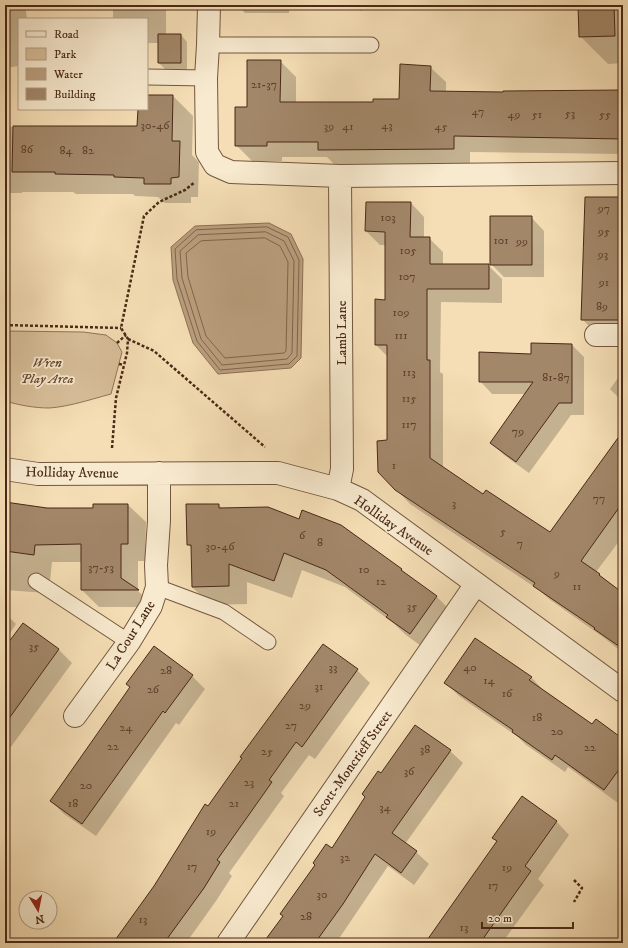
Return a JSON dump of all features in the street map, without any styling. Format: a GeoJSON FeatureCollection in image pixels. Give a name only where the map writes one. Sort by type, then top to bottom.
{"type":"FeatureCollection","features":[{"type":"Feature","properties":{"kind":"street"},"geometry":{"type":"LineString","coordinates":[[209,5],[206,78],[207,152],[215,165],[231,172],[340,176],[623,173]]}},
{"type":"Feature","properties":{"kind":"street","name":"Lamb Lane"},"geometry":{"type":"LineString","coordinates":[[338,489],[342,469],[340,176]]}},
{"type":"Feature","properties":{"kind":"street"},"geometry":{"type":"LineString","coordinates":[[596,335],[623,335]]}},
{"type":"Feature","properties":{"kind":"street","name":"Holliday Avenue"},"geometry":{"type":"LineString","coordinates":[[5,469],[38,474],[278,473],[338,489],[362,500],[623,691]]}},
{"type":"Feature","properties":{"kind":"street","name":"La Cour Lane"},"geometry":{"type":"LineString","coordinates":[[75,716],[129,642],[151,606],[158,587],[156,565],[159,520],[159,473]]}},
{"type":"Feature","properties":{"kind":"street","name":"Scott-Moncrieff Street"},"geometry":{"type":"LineString","coordinates":[[228,943],[476,584]]}},
{"type":"Feature","properties":{"kind":"lane"},"geometry":{"type":"LineString","coordinates":[[208,45],[371,45]]}},
{"type":"Feature","properties":{"kind":"lane"},"geometry":{"type":"LineString","coordinates":[[148,77],[206,78]]}},
{"type":"Feature","properties":{"kind":"lane"},"geometry":{"type":"LineString","coordinates":[[36,581],[129,642]]}},
{"type":"Feature","properties":{"kind":"lane"},"geometry":{"type":"LineString","coordinates":[[158,587],[224,612],[268,642]]}},
{"type":"Feature","properties":{"kind":"path"},"geometry":{"type":"LineString","coordinates":[[110,474],[116,398],[124,365],[128,339],[122,328],[144,216],[158,202],[185,190],[215,165]]}},
{"type":"Feature","properties":{"kind":"path"},"geometry":{"type":"LineString","coordinates":[[5,325],[122,328]]}},
{"type":"Feature","properties":{"kind":"path"},"geometry":{"type":"LineString","coordinates":[[117,343],[126,335]]}},
{"type":"Feature","properties":{"kind":"path"},"geometry":{"type":"LineString","coordinates":[[128,339],[154,351],[264,444],[278,473]]}},
{"type":"Feature","properties":{"kind":"path"},"geometry":{"type":"LineString","coordinates":[[118,364],[124,365]]}},
{"type":"Feature","properties":{"kind":"path"},"geometry":{"type":"LineString","coordinates":[[574,880],[582,888],[574,902]]}},
{"type":"Feature","properties":{"kind":"green space","name":"Wren Play Area"},"geometry":{"type":"Polygon","coordinates":[[[5,331],[83,332],[106,335],[117,343],[122,352],[111,394],[49,408],[27,406],[5,401],[5,331]]]}},
{"type":"Feature","properties":{"kind":"water"},"geometry":{"type":"Polygon","coordinates":[[[269,223],[291,234],[303,259],[301,358],[291,368],[218,374],[193,343],[173,280],[171,247],[195,226],[269,223]]]}},
{"type":"Feature","properties":{"kind":"building"},"geometry":{"type":"Polygon","coordinates":[[[578,5],[614,5],[615,36],[579,37],[578,5]]]}},
{"type":"Feature","properties":{"kind":"building"},"geometry":{"type":"Polygon","coordinates":[[[158,34],[181,34],[181,63],[158,63],[158,34]]]}},
{"type":"Feature","properties":{"kind":"building"},"geometry":{"type":"Polygon","coordinates":[[[247,60],[281,60],[280,102],[373,102],[373,99],[399,99],[400,64],[431,66],[430,91],[503,92],[623,90],[623,139],[454,136],[454,149],[318,150],[318,142],[267,142],[267,146],[235,146],[235,107],[247,107],[247,60]]]}},
{"type":"Feature","properties":{"kind":"building"},"geometry":{"type":"Polygon","coordinates":[[[148,95],[173,95],[172,141],[180,141],[179,177],[171,178],[171,184],[144,184],[144,178],[114,177],[114,175],[55,174],[55,172],[12,172],[13,126],[137,126],[138,110],[148,110],[148,95]]]}},
{"type":"Feature","properties":{"kind":"building"},"geometry":{"type":"Polygon","coordinates":[[[585,197],[623,197],[623,320],[581,320],[585,197]]]}},
{"type":"Feature","properties":{"kind":"building"},"geometry":{"type":"Polygon","coordinates":[[[366,202],[411,202],[410,237],[430,237],[430,264],[489,264],[489,289],[427,289],[427,360],[430,360],[430,458],[483,494],[486,490],[550,532],[623,431],[623,502],[581,561],[623,593],[623,649],[533,586],[535,583],[395,490],[378,472],[377,441],[387,440],[387,345],[375,345],[375,299],[385,300],[385,232],[365,231],[366,202]]]}},
{"type":"Feature","properties":{"kind":"building"},"geometry":{"type":"Polygon","coordinates":[[[490,216],[532,216],[532,265],[490,265],[490,216]]]}},
{"type":"Feature","properties":{"kind":"building"},"geometry":{"type":"Polygon","coordinates":[[[531,343],[572,344],[572,403],[559,403],[516,462],[490,443],[533,382],[479,382],[479,352],[531,354],[531,343]]]}},
{"type":"Feature","properties":{"kind":"building"},"geometry":{"type":"Polygon","coordinates":[[[5,502],[47,508],[93,508],[93,504],[128,504],[128,544],[121,544],[121,578],[139,590],[81,590],[81,544],[35,545],[34,555],[5,551],[5,502]]]}},
{"type":"Feature","properties":{"kind":"building"},"geometry":{"type":"Polygon","coordinates":[[[186,504],[219,504],[219,508],[268,507],[299,519],[302,510],[341,525],[437,596],[410,634],[386,617],[388,615],[326,570],[284,553],[274,581],[229,564],[229,586],[192,587],[191,545],[187,545],[186,504]]]}},
{"type":"Feature","properties":{"kind":"building"},"geometry":{"type":"Polygon","coordinates":[[[23,623],[59,649],[5,724],[5,647],[23,623]]]}},
{"type":"Feature","properties":{"kind":"building"},"geometry":{"type":"Polygon","coordinates":[[[475,638],[532,677],[529,680],[592,724],[596,719],[623,739],[623,764],[604,790],[555,755],[552,760],[512,732],[513,730],[444,683],[475,638]]]}},
{"type":"Feature","properties":{"kind":"building"},"geometry":{"type":"Polygon","coordinates":[[[323,644],[358,669],[302,747],[296,742],[269,780],[272,782],[217,860],[220,862],[204,888],[164,943],[113,943],[154,886],[205,804],[208,806],[242,758],[240,757],[323,644]]]}},
{"type":"Feature","properties":{"kind":"building"},"geometry":{"type":"Polygon","coordinates":[[[154,646],[193,675],[165,713],[163,711],[82,824],[50,801],[130,687],[126,684],[154,646]]]}},
{"type":"Feature","properties":{"kind":"building"},"geometry":{"type":"Polygon","coordinates":[[[415,725],[451,750],[392,833],[417,851],[401,873],[375,854],[343,904],[315,943],[263,943],[283,916],[280,914],[315,865],[313,863],[326,844],[332,848],[365,797],[362,794],[378,771],[381,773],[415,725]]]}},
{"type":"Feature","properties":{"kind":"building"},"geometry":{"type":"Polygon","coordinates":[[[522,796],[557,821],[525,866],[531,871],[480,943],[425,943],[497,841],[492,838],[522,796]]]}}]}
